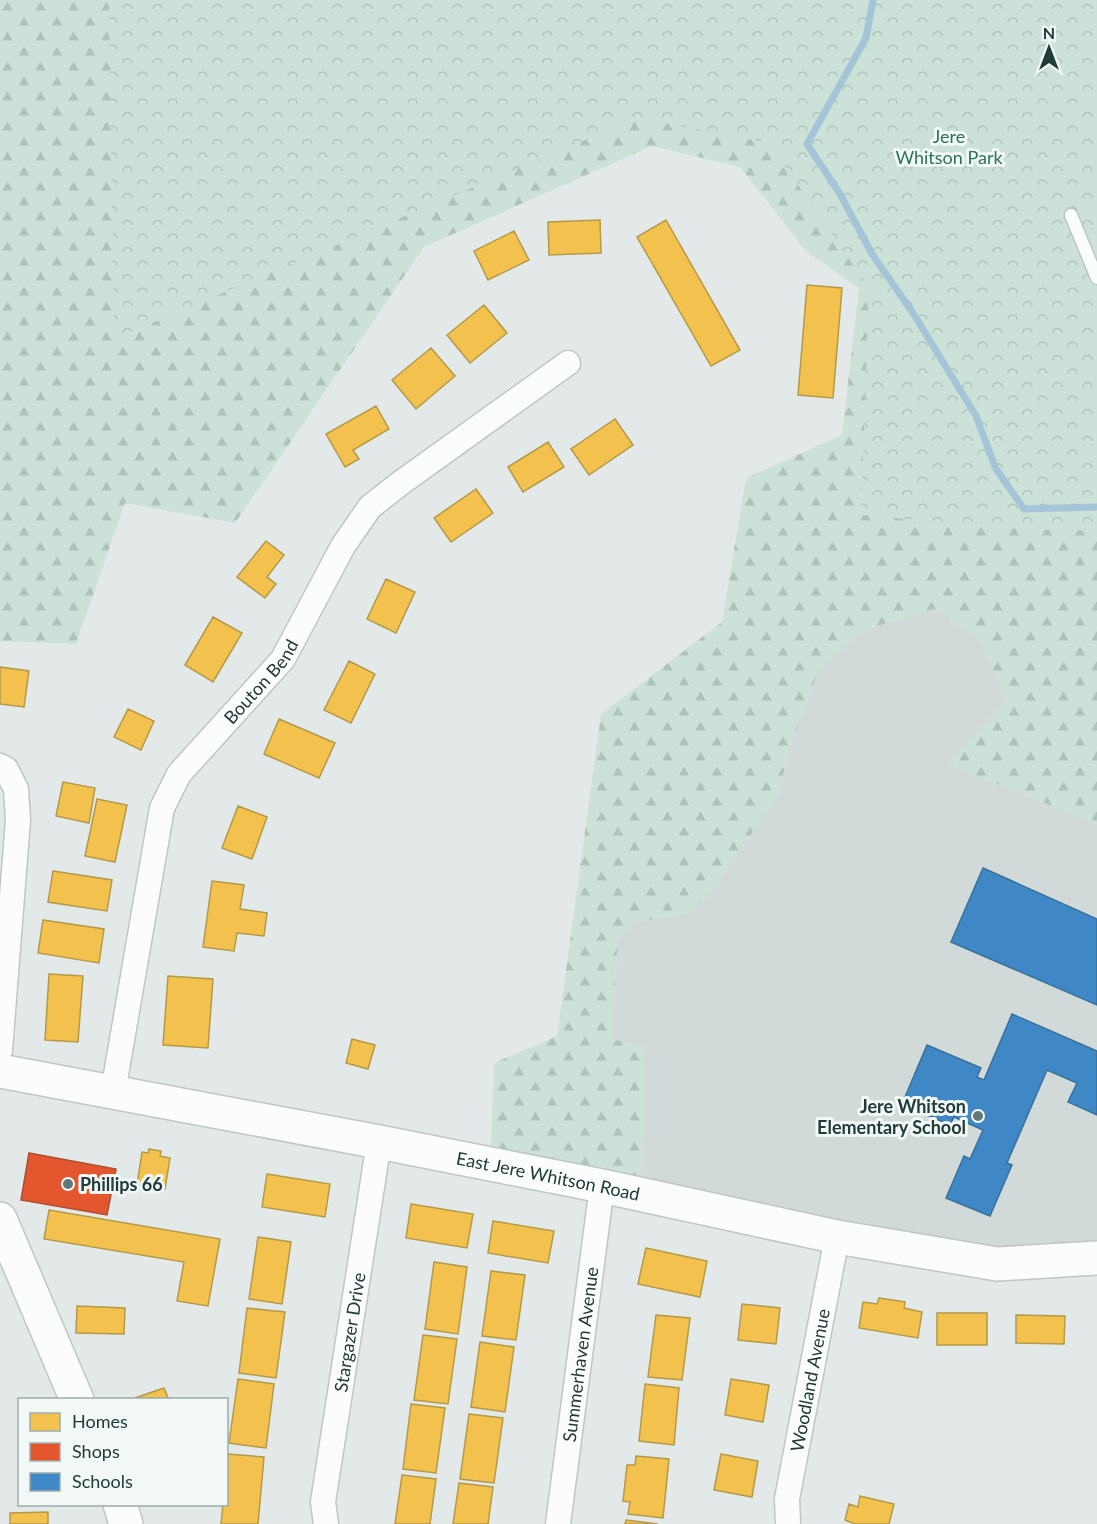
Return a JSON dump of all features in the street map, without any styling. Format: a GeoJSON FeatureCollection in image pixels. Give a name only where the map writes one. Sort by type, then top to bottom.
{"type":"FeatureCollection","features":[{"type":"Feature","properties":{"kind":"street","name":"Bouton Bend"},"geometry":{"type":"LineString","coordinates":[[113,1092],[162,808],[179,774],[283,659],[342,546],[370,507],[568,363]]}},
{"type":"Feature","properties":{"kind":"street"},"geometry":{"type":"LineString","coordinates":[[0,766],[6,769],[16,789],[18,820],[0,1050]]}},
{"type":"Feature","properties":{"kind":"street","name":"East Jere Whitson Road"},"geometry":{"type":"LineString","coordinates":[[0,1071],[603,1186],[837,1237],[997,1264],[1097,1258]]}},
{"type":"Feature","properties":{"kind":"street","name":"Stargazer Drive"},"geometry":{"type":"LineString","coordinates":[[326,1524],[323,1502],[379,1142]]}},
{"type":"Feature","properties":{"kind":"street","name":"Summerhaven Avenue"},"geometry":{"type":"LineString","coordinates":[[558,1524],[603,1186]]}},
{"type":"Feature","properties":{"kind":"street"},"geometry":{"type":"LineString","coordinates":[[0,1219],[76,1398]]}},
{"type":"Feature","properties":{"kind":"street","name":"Woodland Avenue"},"geometry":{"type":"LineString","coordinates":[[788,1524],[787,1500],[837,1237]]}},
{"type":"Feature","properties":{"kind":"street"},"geometry":{"type":"LineString","coordinates":[[121,1506],[126,1524]]}},
{"type":"Feature","properties":{"kind":"lane"},"geometry":{"type":"LineString","coordinates":[[1071,215],[1097,278]]}},
{"type":"Feature","properties":{"kind":"shaded area"},"geometry":{"type":"Polygon","coordinates":[[[934,609],[979,639],[1007,701],[947,764],[1097,824],[1097,1245],[993,1248],[828,1222],[640,1178],[644,1128],[643,1047],[611,1039],[618,940],[634,923],[693,912],[717,884],[779,794],[789,748],[819,670],[861,631],[934,609]]]}},
{"type":"Feature","properties":{"kind":"green space"},"geometry":{"type":"Polygon","coordinates":[[[0,0],[1020,0],[1097,313],[1097,824],[947,764],[1007,701],[979,639],[934,609],[861,631],[819,670],[789,748],[779,794],[717,884],[693,912],[634,923],[618,940],[611,1039],[643,1046],[644,1128],[640,1178],[491,1147],[494,1063],[557,1036],[601,714],[722,622],[746,478],[842,435],[859,288],[806,251],[740,167],[652,146],[424,247],[235,523],[125,503],[76,644],[0,641],[0,0]]]}},
{"type":"Feature","properties":{"kind":"green space","name":"Jere Whitson Park"},"geometry":{"type":"Polygon","coordinates":[[[109,0],[1097,0],[1097,531],[1021,529],[861,515],[869,288],[769,143],[637,118],[114,339],[109,0]]]}},
{"type":"Feature","properties":{"kind":"building: Homes"},"geometry":{"type":"Polygon","coordinates":[[[600,220],[601,253],[549,255],[548,222],[600,220]]]}},
{"type":"Feature","properties":{"kind":"building: Homes"},"geometry":{"type":"Polygon","coordinates":[[[666,220],[740,350],[711,366],[637,237],[666,220]]]}},
{"type":"Feature","properties":{"kind":"building: Homes"},"geometry":{"type":"Polygon","coordinates":[[[514,231],[529,260],[488,280],[474,251],[514,231]]]}},
{"type":"Feature","properties":{"kind":"building: Homes"},"geometry":{"type":"Polygon","coordinates":[[[807,285],[842,288],[833,398],[798,395],[807,285]]]}},
{"type":"Feature","properties":{"kind":"building: Homes"},"geometry":{"type":"Polygon","coordinates":[[[484,305],[507,333],[470,363],[447,335],[484,305]]]}},
{"type":"Feature","properties":{"kind":"building: Homes"},"geometry":{"type":"Polygon","coordinates":[[[431,348],[455,376],[416,409],[392,380],[431,348]]]}},
{"type":"Feature","properties":{"kind":"building: Homes"},"geometry":{"type":"Polygon","coordinates":[[[376,406],[389,429],[353,450],[359,459],[345,467],[326,434],[376,406]]]}},
{"type":"Feature","properties":{"kind":"building: Homes"},"geometry":{"type":"Polygon","coordinates":[[[615,419],[633,445],[589,475],[571,449],[615,419]]]}},
{"type":"Feature","properties":{"kind":"building: Homes"},"geometry":{"type":"Polygon","coordinates":[[[548,442],[564,467],[523,492],[508,467],[548,442]]]}},
{"type":"Feature","properties":{"kind":"building: Homes"},"geometry":{"type":"Polygon","coordinates":[[[476,489],[493,513],[451,542],[434,518],[476,489]]]}},
{"type":"Feature","properties":{"kind":"building: Homes"},"geometry":{"type":"Polygon","coordinates":[[[266,541],[284,555],[267,577],[276,584],[265,598],[237,577],[266,541]]]}},
{"type":"Feature","properties":{"kind":"building: Homes"},"geometry":{"type":"Polygon","coordinates":[[[386,579],[415,592],[396,633],[367,619],[386,579]]]}},
{"type":"Feature","properties":{"kind":"building: Homes"},"geometry":{"type":"Polygon","coordinates":[[[213,617],[242,633],[213,682],[185,665],[213,617]]]}},
{"type":"Feature","properties":{"kind":"building: Homes"},"geometry":{"type":"Polygon","coordinates":[[[349,661],[375,674],[351,723],[324,710],[349,661]]]}},
{"type":"Feature","properties":{"kind":"building: Homes"},"geometry":{"type":"Polygon","coordinates":[[[0,667],[29,671],[24,707],[0,704],[0,667]]]}},
{"type":"Feature","properties":{"kind":"building: Homes"},"geometry":{"type":"Polygon","coordinates":[[[128,709],[154,721],[141,750],[114,737],[128,709]]]}},
{"type":"Feature","properties":{"kind":"building: Homes"},"geometry":{"type":"Polygon","coordinates":[[[279,719],[335,743],[319,778],[264,754],[279,719]]]}},
{"type":"Feature","properties":{"kind":"building: Homes"},"geometry":{"type":"Polygon","coordinates":[[[63,782],[95,788],[89,823],[56,816],[63,782]]]}},
{"type":"Feature","properties":{"kind":"building: Homes"},"geometry":{"type":"Polygon","coordinates":[[[97,799],[127,805],[115,862],[85,856],[97,799]]]}},
{"type":"Feature","properties":{"kind":"building: Homes"},"geometry":{"type":"Polygon","coordinates":[[[238,806],[267,817],[252,859],[222,848],[238,806]]]}},
{"type":"Feature","properties":{"kind":"building: Homes"},"geometry":{"type":"Polygon","coordinates":[[[53,871],[112,880],[107,911],[48,902],[53,871]]]}},
{"type":"Feature","properties":{"kind":"building: Homes"},"geometry":{"type":"Polygon","coordinates":[[[212,881],[244,885],[240,909],[267,913],[264,936],[237,933],[234,951],[203,947],[212,881]]]}},
{"type":"Feature","properties":{"kind":"building: Homes"},"geometry":{"type":"Polygon","coordinates":[[[43,920],[104,929],[99,963],[38,953],[43,920]]]}},
{"type":"Feature","properties":{"kind":"building: Homes"},"geometry":{"type":"Polygon","coordinates":[[[49,974],[83,976],[78,1042],[45,1040],[49,974]]]}},
{"type":"Feature","properties":{"kind":"building: Homes"},"geometry":{"type":"Polygon","coordinates":[[[168,976],[213,979],[208,1048],[163,1045],[168,976]]]}},
{"type":"Feature","properties":{"kind":"building: Homes"},"geometry":{"type":"Polygon","coordinates":[[[352,1039],[375,1045],[368,1069],[346,1063],[352,1039]]]}},
{"type":"Feature","properties":{"kind":"building: Homes"},"geometry":{"type":"Polygon","coordinates":[[[149,1149],[161,1151],[160,1156],[170,1158],[165,1189],[137,1185],[142,1152],[148,1153],[149,1149]]]}},
{"type":"Feature","properties":{"kind":"building: Homes"},"geometry":{"type":"Polygon","coordinates":[[[267,1174],[330,1184],[325,1217],[262,1207],[267,1174]]]}},
{"type":"Feature","properties":{"kind":"building: Homes"},"geometry":{"type":"Polygon","coordinates":[[[411,1204],[473,1214],[467,1248],[406,1238],[411,1204]]]}},
{"type":"Feature","properties":{"kind":"building: Homes"},"geometry":{"type":"Polygon","coordinates":[[[49,1210],[220,1239],[208,1306],[177,1301],[184,1262],[44,1239],[49,1210]]]}},
{"type":"Feature","properties":{"kind":"building: Homes"},"geometry":{"type":"Polygon","coordinates":[[[493,1221],[554,1231],[548,1263],[488,1253],[493,1221]]]}},
{"type":"Feature","properties":{"kind":"building: Homes"},"geometry":{"type":"Polygon","coordinates":[[[258,1237],[291,1242],[282,1304],[249,1299],[258,1237]]]}},
{"type":"Feature","properties":{"kind":"building: Homes"},"geometry":{"type":"Polygon","coordinates":[[[646,1248],[707,1261],[700,1297],[638,1284],[646,1248]]]}},
{"type":"Feature","properties":{"kind":"building: Homes"},"geometry":{"type":"Polygon","coordinates":[[[434,1262],[467,1267],[458,1334],[425,1329],[434,1262]]]}},
{"type":"Feature","properties":{"kind":"building: Homes"},"geometry":{"type":"Polygon","coordinates":[[[491,1271],[525,1275],[516,1340],[482,1336],[491,1271]]]}},
{"type":"Feature","properties":{"kind":"building: Homes"},"geometry":{"type":"Polygon","coordinates":[[[879,1298],[905,1302],[904,1308],[922,1312],[918,1338],[859,1328],[863,1302],[877,1304],[879,1298]]]}},
{"type":"Feature","properties":{"kind":"building: Homes"},"geometry":{"type":"Polygon","coordinates":[[[742,1304],[780,1308],[776,1344],[738,1340],[742,1304]]]}},
{"type":"Feature","properties":{"kind":"building: Homes"},"geometry":{"type":"Polygon","coordinates":[[[77,1306],[125,1308],[124,1334],[76,1333],[77,1306]]]}},
{"type":"Feature","properties":{"kind":"building: Homes"},"geometry":{"type":"Polygon","coordinates":[[[247,1308],[285,1312],[276,1378],[239,1373],[247,1308]]]}},
{"type":"Feature","properties":{"kind":"building: Homes"},"geometry":{"type":"Polygon","coordinates":[[[937,1313],[987,1313],[987,1345],[937,1345],[937,1313]]]}},
{"type":"Feature","properties":{"kind":"building: Homes"},"geometry":{"type":"Polygon","coordinates":[[[656,1315],[690,1318],[682,1380],[648,1377],[656,1315]]]}},
{"type":"Feature","properties":{"kind":"building: Homes"},"geometry":{"type":"Polygon","coordinates":[[[1016,1315],[1065,1316],[1064,1344],[1016,1343],[1016,1315]]]}},
{"type":"Feature","properties":{"kind":"building: Homes"},"geometry":{"type":"Polygon","coordinates":[[[423,1335],[457,1339],[448,1404],[414,1400],[423,1335]]]}},
{"type":"Feature","properties":{"kind":"building: Homes"},"geometry":{"type":"Polygon","coordinates":[[[480,1342],[514,1347],[505,1412],[471,1407],[480,1342]]]}},
{"type":"Feature","properties":{"kind":"building: Homes"},"geometry":{"type":"Polygon","coordinates":[[[238,1379],[274,1384],[266,1448],[229,1443],[238,1379]]]}},
{"type":"Feature","properties":{"kind":"building: Homes"},"geometry":{"type":"Polygon","coordinates":[[[731,1379],[769,1385],[763,1422],[725,1415],[731,1379]]]}},
{"type":"Feature","properties":{"kind":"building: Homes"},"geometry":{"type":"Polygon","coordinates":[[[645,1384],[679,1388],[674,1445],[639,1441],[645,1384]]]}},
{"type":"Feature","properties":{"kind":"building: Homes"},"geometry":{"type":"Polygon","coordinates":[[[164,1388],[168,1398],[135,1398],[164,1388]]]}},
{"type":"Feature","properties":{"kind":"building: Homes"},"geometry":{"type":"Polygon","coordinates":[[[411,1404],[445,1408],[436,1473],[403,1469],[411,1404]]]}},
{"type":"Feature","properties":{"kind":"building: Homes"},"geometry":{"type":"Polygon","coordinates":[[[469,1414],[503,1418],[494,1483],[460,1479],[469,1414]]]}},
{"type":"Feature","properties":{"kind":"building: Homes"},"geometry":{"type":"Polygon","coordinates":[[[228,1454],[264,1457],[258,1524],[221,1524],[223,1506],[228,1506],[228,1454]]]}},
{"type":"Feature","properties":{"kind":"building: Homes"},"geometry":{"type":"Polygon","coordinates":[[[721,1454],[758,1461],[752,1497],[714,1490],[721,1454]]]}},
{"type":"Feature","properties":{"kind":"building: Homes"},"geometry":{"type":"Polygon","coordinates":[[[636,1456],[669,1459],[663,1518],[628,1514],[630,1502],[623,1501],[627,1465],[635,1465],[636,1456]]]}},
{"type":"Feature","properties":{"kind":"building: Homes"},"geometry":{"type":"Polygon","coordinates":[[[402,1475],[436,1479],[430,1524],[395,1524],[402,1475]]]}},
{"type":"Feature","properties":{"kind":"building: Homes"},"geometry":{"type":"Polygon","coordinates":[[[459,1483],[493,1487],[488,1524],[453,1524],[459,1483]]]}},
{"type":"Feature","properties":{"kind":"building: Homes"},"geometry":{"type":"Polygon","coordinates":[[[860,1496],[894,1504],[889,1524],[855,1524],[845,1520],[849,1504],[858,1507],[860,1496]]]}},
{"type":"Feature","properties":{"kind":"building: Homes"},"geometry":{"type":"Polygon","coordinates":[[[48,1512],[48,1524],[10,1524],[10,1513],[48,1512]]]}},
{"type":"Feature","properties":{"kind":"building: Homes"},"geometry":{"type":"Polygon","coordinates":[[[626,1520],[658,1524],[625,1524],[626,1520]]]}},
{"type":"Feature","properties":{"kind":"building: Shops","name":"Phillips 66"},"geometry":{"type":"Polygon","coordinates":[[[29,1153],[116,1169],[107,1215],[21,1200],[29,1153]]]}},
{"type":"Feature","properties":{"kind":"building: Schools"},"geometry":{"type":"Polygon","coordinates":[[[983,868],[1097,919],[1097,1005],[951,942],[983,868]]]}},
{"type":"Feature","properties":{"kind":"building: Schools","name":"Jere Whitson Elementary School"},"geometry":{"type":"Polygon","coordinates":[[[1012,1014],[1097,1051],[1097,1115],[1068,1102],[1077,1083],[1047,1070],[1007,1163],[1012,1165],[990,1216],[946,1198],[964,1156],[970,1159],[983,1130],[954,1117],[950,1125],[902,1104],[927,1045],[981,1068],[977,1077],[984,1080],[1012,1014]]]}},
{"type":"Feature","properties":{"kind":"waterway"},"geometry":{"type":"LineString","coordinates":[[873,0],[866,38],[807,144],[840,194],[872,254],[913,313],[976,416],[996,469],[1024,509],[1097,507]]}},
{"type":"Feature","properties":{"kind":"place","name":"Jere Whitson Elementary School"},"geometry":{"type":"Point","coordinates":[978,1116]}},
{"type":"Feature","properties":{"kind":"place","name":"Phillips 66"},"geometry":{"type":"Point","coordinates":[68,1184]}}]}
